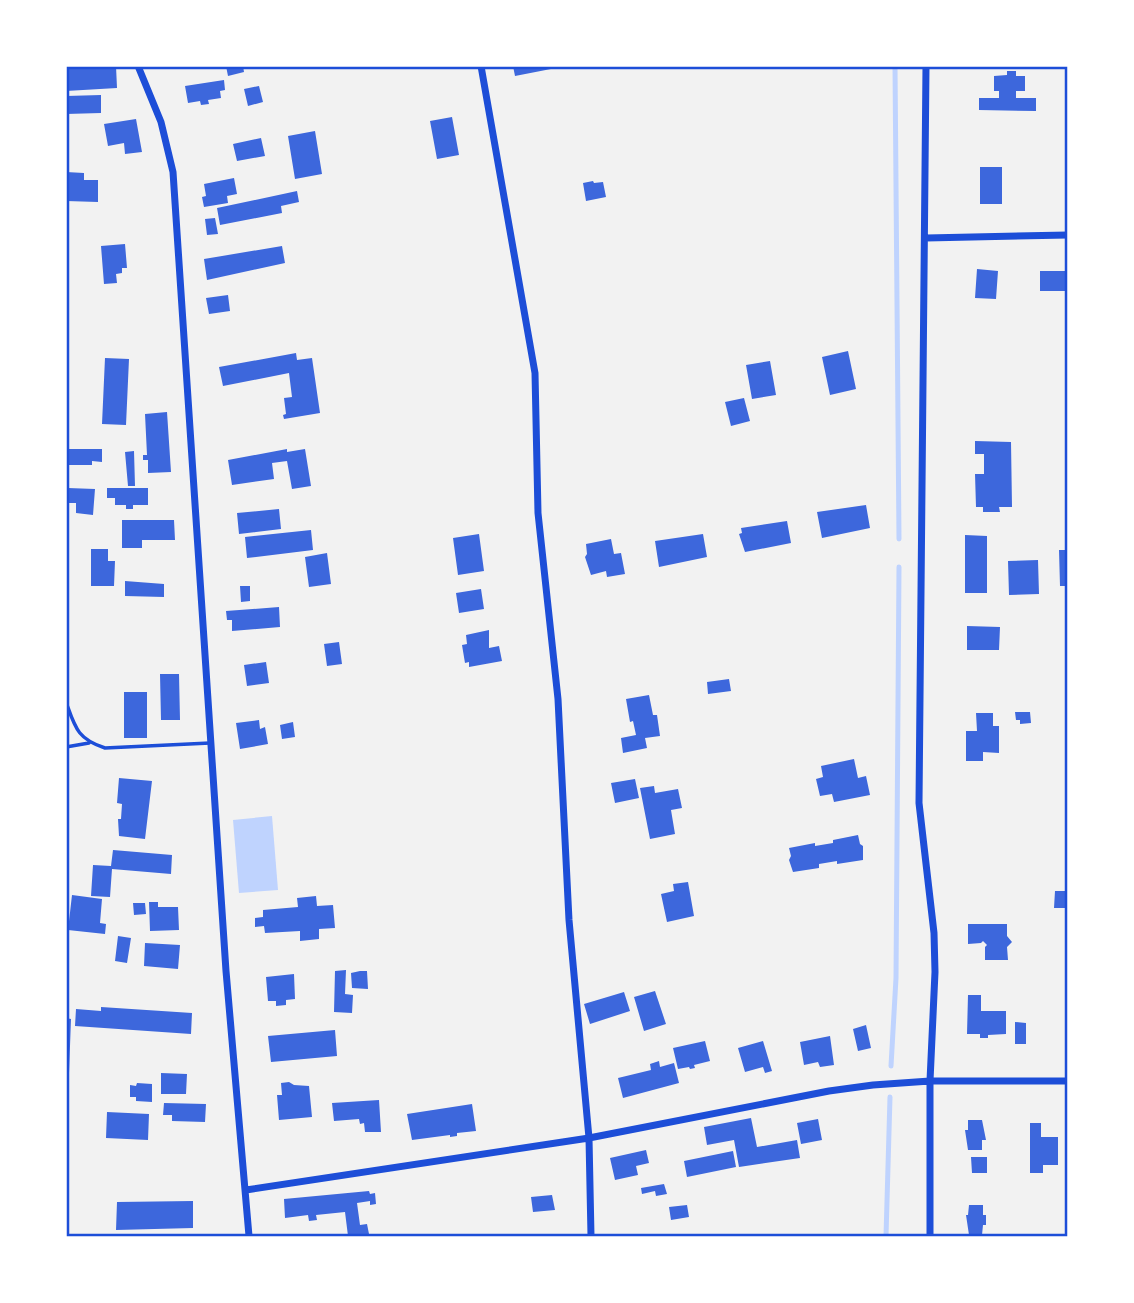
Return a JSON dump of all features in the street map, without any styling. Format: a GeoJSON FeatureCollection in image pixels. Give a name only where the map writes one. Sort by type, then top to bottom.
{"type":"FeatureCollection","features":[{"type":"Feature","properties":{"kind":"street"},"geometry":{"type":"LineString","coordinates":[[138,66],[161,122],[173,172],[226,971],[248,1237]]}},
{"type":"Feature","properties":{"kind":"street"},"geometry":{"type":"LineString","coordinates":[[481,66],[535,373],[538,513],[558,699],[569,920],[589,1138],[591,1237]]}},
{"type":"Feature","properties":{"kind":"street"},"geometry":{"type":"LineString","coordinates":[[926,66],[919,803],[934,933],[935,972],[930,1081],[930,1237]]}},
{"type":"Feature","properties":{"kind":"street"},"geometry":{"type":"LineString","coordinates":[[926,238],[1068,235]]}},
{"type":"Feature","properties":{"kind":"street"},"geometry":{"type":"LineString","coordinates":[[246,1190],[589,1138],[829,1091],[873,1085],[930,1081],[1068,1081]]}},
{"type":"Feature","properties":{"kind":"lane"},"geometry":{"type":"LineString","coordinates":[[66,702],[76,730],[89,743]]}},
{"type":"Feature","properties":{"kind":"lane"},"geometry":{"type":"LineString","coordinates":[[66,747],[89,743],[105,748],[211,743]]}},
{"type":"Feature","properties":{"kind":"water"},"geometry":{"type":"Polygon","coordinates":[[[272,816],[278,890],[239,893],[233,820],[272,816]]]}},
{"type":"Feature","properties":{"kind":"building"},"geometry":{"type":"Polygon","coordinates":[[[77,66],[116,66],[117,88],[66,91],[66,69],[77,66]]]}},
{"type":"Feature","properties":{"kind":"building"},"geometry":{"type":"Polygon","coordinates":[[[226,66],[243,66],[244,72],[228,76],[226,66]]]}},
{"type":"Feature","properties":{"kind":"building"},"geometry":{"type":"Polygon","coordinates":[[[513,66],[556,66],[556,68],[515,76],[513,66]]]}},
{"type":"Feature","properties":{"kind":"building"},"geometry":{"type":"Polygon","coordinates":[[[1007,71],[1016,71],[1016,76],[1025,76],[1025,91],[1016,91],[1016,98],[1036,98],[1036,111],[979,110],[979,98],[999,98],[999,91],[994,91],[994,76],[1007,75],[1007,71]]]}},
{"type":"Feature","properties":{"kind":"building"},"geometry":{"type":"Polygon","coordinates":[[[224,80],[225,90],[220,91],[221,98],[208,100],[209,104],[201,105],[200,101],[188,103],[185,86],[224,80]]]}},
{"type":"Feature","properties":{"kind":"building"},"geometry":{"type":"Polygon","coordinates":[[[259,86],[263,102],[248,106],[244,89],[259,86]]]}},
{"type":"Feature","properties":{"kind":"building"},"geometry":{"type":"Polygon","coordinates":[[[101,95],[101,113],[66,114],[66,96],[101,95]]]}},
{"type":"Feature","properties":{"kind":"building"},"geometry":{"type":"Polygon","coordinates":[[[452,117],[459,155],[437,159],[430,121],[452,117]]]}},
{"type":"Feature","properties":{"kind":"building"},"geometry":{"type":"Polygon","coordinates":[[[136,119],[142,152],[125,154],[124,143],[108,146],[104,124],[136,119]]]}},
{"type":"Feature","properties":{"kind":"building"},"geometry":{"type":"Polygon","coordinates":[[[315,131],[322,174],[295,179],[288,136],[315,131]]]}},
{"type":"Feature","properties":{"kind":"building"},"geometry":{"type":"Polygon","coordinates":[[[261,138],[265,156],[237,161],[233,144],[261,138]]]}},
{"type":"Feature","properties":{"kind":"building"},"geometry":{"type":"Polygon","coordinates":[[[980,167],[1002,167],[1002,204],[980,204],[980,167]]]}},
{"type":"Feature","properties":{"kind":"building"},"geometry":{"type":"Polygon","coordinates":[[[66,172],[84,173],[84,180],[98,180],[98,202],[66,201],[66,172]]]}},
{"type":"Feature","properties":{"kind":"building"},"geometry":{"type":"Polygon","coordinates":[[[234,178],[237,194],[227,196],[228,203],[204,207],[204,184],[234,178]]]}},
{"type":"Feature","properties":{"kind":"building"},"geometry":{"type":"Polygon","coordinates":[[[603,182],[606,197],[586,201],[583,183],[603,182]]]}},
{"type":"Feature","properties":{"kind":"building"},"geometry":{"type":"Polygon","coordinates":[[[297,191],[299,202],[281,206],[282,213],[220,225],[217,208],[297,191]]]}},
{"type":"Feature","properties":{"kind":"building"},"geometry":{"type":"Polygon","coordinates":[[[215,218],[218,234],[207,235],[205,219],[215,218]]]}},
{"type":"Feature","properties":{"kind":"building"},"geometry":{"type":"Polygon","coordinates":[[[125,244],[127,268],[122,268],[122,273],[116,274],[117,283],[104,284],[101,246],[125,244]]]}},
{"type":"Feature","properties":{"kind":"building"},"geometry":{"type":"Polygon","coordinates":[[[282,246],[285,263],[207,280],[204,259],[282,246]]]}},
{"type":"Feature","properties":{"kind":"building"},"geometry":{"type":"Polygon","coordinates":[[[977,269],[998,271],[996,299],[975,298],[977,269]]]}},
{"type":"Feature","properties":{"kind":"building"},"geometry":{"type":"Polygon","coordinates":[[[1040,271],[1068,271],[1068,291],[1040,291],[1040,271]]]}},
{"type":"Feature","properties":{"kind":"building"},"geometry":{"type":"Polygon","coordinates":[[[228,295],[230,311],[209,314],[206,298],[228,295]]]}},
{"type":"Feature","properties":{"kind":"building"},"geometry":{"type":"Polygon","coordinates":[[[848,351],[856,389],[830,395],[822,357],[848,351]]]}},
{"type":"Feature","properties":{"kind":"building"},"geometry":{"type":"Polygon","coordinates":[[[296,353],[297,360],[312,358],[320,413],[284,419],[284,398],[292,397],[289,373],[223,386],[219,367],[296,353]]]}},
{"type":"Feature","properties":{"kind":"building"},"geometry":{"type":"Polygon","coordinates":[[[105,358],[129,359],[126,425],[102,424],[105,358]]]}},
{"type":"Feature","properties":{"kind":"building"},"geometry":{"type":"Polygon","coordinates":[[[770,361],[776,395],[752,399],[746,365],[770,361]]]}},
{"type":"Feature","properties":{"kind":"building"},"geometry":{"type":"Polygon","coordinates":[[[744,398],[750,421],[731,426],[725,402],[744,398]]]}},
{"type":"Feature","properties":{"kind":"building"},"geometry":{"type":"Polygon","coordinates":[[[167,412],[171,472],[148,473],[148,460],[143,460],[143,455],[147,455],[145,414],[167,412]]]}},
{"type":"Feature","properties":{"kind":"building"},"geometry":{"type":"Polygon","coordinates":[[[975,441],[1011,442],[1012,507],[999,507],[1000,512],[983,512],[983,507],[976,507],[975,474],[984,474],[984,454],[975,454],[975,441]]]}},
{"type":"Feature","properties":{"kind":"building"},"geometry":{"type":"Polygon","coordinates":[[[68,449],[102,449],[102,462],[69,465],[68,449]]]}},
{"type":"Feature","properties":{"kind":"building"},"geometry":{"type":"Polygon","coordinates":[[[287,449],[287,452],[305,449],[311,486],[292,489],[287,461],[272,463],[274,479],[232,485],[228,460],[287,449]]]}},
{"type":"Feature","properties":{"kind":"building"},"geometry":{"type":"Polygon","coordinates":[[[134,451],[135,486],[128,486],[125,452],[134,451]]]}},
{"type":"Feature","properties":{"kind":"building"},"geometry":{"type":"Polygon","coordinates":[[[68,488],[95,489],[93,515],[76,513],[76,503],[67,503],[68,488]]]}},
{"type":"Feature","properties":{"kind":"building"},"geometry":{"type":"Polygon","coordinates":[[[107,488],[148,488],[148,505],[133,505],[133,509],[126,509],[126,505],[115,505],[115,498],[107,498],[107,488]]]}},
{"type":"Feature","properties":{"kind":"building"},"geometry":{"type":"Polygon","coordinates":[[[866,505],[870,528],[822,538],[817,512],[866,505]]]}},
{"type":"Feature","properties":{"kind":"building"},"geometry":{"type":"Polygon","coordinates":[[[279,509],[281,529],[239,534],[237,513],[279,509]]]}},
{"type":"Feature","properties":{"kind":"building"},"geometry":{"type":"Polygon","coordinates":[[[122,520],[174,520],[175,540],[142,540],[142,548],[122,548],[122,520]]]}},
{"type":"Feature","properties":{"kind":"building"},"geometry":{"type":"Polygon","coordinates":[[[787,521],[791,543],[745,552],[739,534],[742,533],[741,528],[787,521]]]}},
{"type":"Feature","properties":{"kind":"building"},"geometry":{"type":"Polygon","coordinates":[[[311,530],[313,550],[247,558],[245,537],[311,530]]]}},
{"type":"Feature","properties":{"kind":"building"},"geometry":{"type":"Polygon","coordinates":[[[479,534],[484,571],[458,575],[453,538],[479,534]]]}},
{"type":"Feature","properties":{"kind":"building"},"geometry":{"type":"Polygon","coordinates":[[[703,534],[707,557],[659,567],[655,541],[703,534]]]}},
{"type":"Feature","properties":{"kind":"building"},"geometry":{"type":"Polygon","coordinates":[[[965,535],[987,536],[987,593],[965,593],[965,535]]]}},
{"type":"Feature","properties":{"kind":"building"},"geometry":{"type":"Polygon","coordinates":[[[611,539],[614,554],[621,553],[625,574],[607,577],[606,571],[591,575],[585,557],[586,544],[611,539]]]}},
{"type":"Feature","properties":{"kind":"building"},"geometry":{"type":"Polygon","coordinates":[[[91,549],[108,549],[108,561],[115,561],[114,586],[91,586],[91,549]]]}},
{"type":"Feature","properties":{"kind":"building"},"geometry":{"type":"Polygon","coordinates":[[[1059,550],[1068,550],[1068,586],[1060,586],[1059,550]]]}},
{"type":"Feature","properties":{"kind":"building"},"geometry":{"type":"Polygon","coordinates":[[[327,553],[331,584],[309,587],[305,557],[327,553]]]}},
{"type":"Feature","properties":{"kind":"building"},"geometry":{"type":"Polygon","coordinates":[[[1038,560],[1039,594],[1009,595],[1008,561],[1038,560]]]}},
{"type":"Feature","properties":{"kind":"building"},"geometry":{"type":"Polygon","coordinates":[[[125,581],[164,584],[164,597],[125,596],[125,581]]]}},
{"type":"Feature","properties":{"kind":"building"},"geometry":{"type":"Polygon","coordinates":[[[240,586],[250,586],[250,601],[241,602],[240,586]]]}},
{"type":"Feature","properties":{"kind":"building"},"geometry":{"type":"Polygon","coordinates":[[[481,589],[484,609],[459,613],[456,593],[481,589]]]}},
{"type":"Feature","properties":{"kind":"building"},"geometry":{"type":"Polygon","coordinates":[[[279,607],[280,627],[232,631],[232,620],[227,620],[226,611],[279,607]]]}},
{"type":"Feature","properties":{"kind":"building"},"geometry":{"type":"Polygon","coordinates":[[[967,626],[1000,627],[999,650],[967,650],[967,626]]]}},
{"type":"Feature","properties":{"kind":"building"},"geometry":{"type":"Polygon","coordinates":[[[489,630],[489,648],[499,646],[502,661],[469,667],[469,662],[465,663],[462,645],[467,644],[466,635],[489,630]]]}},
{"type":"Feature","properties":{"kind":"building"},"geometry":{"type":"Polygon","coordinates":[[[339,642],[342,664],[327,666],[324,644],[339,642]]]}},
{"type":"Feature","properties":{"kind":"building"},"geometry":{"type":"Polygon","coordinates":[[[266,662],[269,683],[247,686],[244,665],[266,662]]]}},
{"type":"Feature","properties":{"kind":"building"},"geometry":{"type":"Polygon","coordinates":[[[160,674],[179,674],[180,720],[161,720],[160,674]]]}},
{"type":"Feature","properties":{"kind":"building"},"geometry":{"type":"Polygon","coordinates":[[[729,679],[731,691],[708,694],[707,682],[729,679]]]}},
{"type":"Feature","properties":{"kind":"building"},"geometry":{"type":"Polygon","coordinates":[[[124,692],[147,692],[147,738],[124,738],[124,692]]]}},
{"type":"Feature","properties":{"kind":"building"},"geometry":{"type":"Polygon","coordinates":[[[649,695],[653,715],[657,715],[660,736],[645,738],[647,748],[623,753],[621,738],[636,735],[633,721],[630,722],[626,699],[649,695]]]}},
{"type":"Feature","properties":{"kind":"building"},"geometry":{"type":"Polygon","coordinates":[[[1015,712],[1030,712],[1031,723],[1020,724],[1020,720],[1016,720],[1015,712]]]}},
{"type":"Feature","properties":{"kind":"building"},"geometry":{"type":"Polygon","coordinates":[[[976,713],[993,713],[993,726],[999,726],[999,753],[983,752],[983,761],[966,761],[966,731],[977,731],[976,713]]]}},
{"type":"Feature","properties":{"kind":"building"},"geometry":{"type":"Polygon","coordinates":[[[259,720],[260,729],[265,727],[268,744],[240,749],[236,723],[259,720]]]}},
{"type":"Feature","properties":{"kind":"building"},"geometry":{"type":"Polygon","coordinates":[[[293,722],[295,737],[282,739],[280,725],[293,722]]]}},
{"type":"Feature","properties":{"kind":"building"},"geometry":{"type":"Polygon","coordinates":[[[854,759],[858,778],[866,776],[870,795],[834,802],[832,794],[820,796],[816,779],[823,777],[821,766],[854,759]]]}},
{"type":"Feature","properties":{"kind":"building"},"geometry":{"type":"Polygon","coordinates":[[[119,778],[152,781],[145,839],[119,836],[118,819],[121,819],[122,804],[117,803],[119,778]]]}},
{"type":"Feature","properties":{"kind":"building"},"geometry":{"type":"Polygon","coordinates":[[[635,779],[639,798],[615,803],[611,783],[635,779]]]}},
{"type":"Feature","properties":{"kind":"building"},"geometry":{"type":"Polygon","coordinates":[[[654,786],[655,793],[678,789],[682,808],[671,810],[675,834],[650,839],[640,788],[654,786]]]}},
{"type":"Feature","properties":{"kind":"building"},"geometry":{"type":"Polygon","coordinates":[[[858,835],[863,846],[863,860],[819,864],[819,868],[793,872],[789,848],[833,843],[833,840],[858,835]]]}},
{"type":"Feature","properties":{"kind":"building"},"geometry":{"type":"Polygon","coordinates":[[[113,850],[172,855],[171,874],[112,869],[110,897],[91,896],[93,865],[111,866],[113,850]]]}},
{"type":"Feature","properties":{"kind":"building"},"geometry":{"type":"Polygon","coordinates":[[[688,882],[694,916],[667,922],[661,894],[674,891],[673,884],[688,882]]]}},
{"type":"Feature","properties":{"kind":"building"},"geometry":{"type":"Polygon","coordinates":[[[1055,891],[1068,891],[1068,908],[1054,908],[1055,891]]]}},
{"type":"Feature","properties":{"kind":"building"},"geometry":{"type":"Polygon","coordinates":[[[72,895],[102,899],[100,923],[106,924],[105,934],[68,930],[72,895]]]}},
{"type":"Feature","properties":{"kind":"building"},"geometry":{"type":"Polygon","coordinates":[[[316,896],[317,906],[333,905],[335,928],[319,929],[319,939],[300,941],[300,931],[265,933],[264,926],[255,927],[255,918],[263,917],[263,910],[298,907],[297,898],[316,896]]]}},
{"type":"Feature","properties":{"kind":"building"},"geometry":{"type":"Polygon","coordinates":[[[149,902],[158,902],[158,907],[178,907],[179,930],[150,931],[149,902]]]}},
{"type":"Feature","properties":{"kind":"building"},"geometry":{"type":"Polygon","coordinates":[[[133,903],[145,903],[146,914],[134,915],[133,903]]]}},
{"type":"Feature","properties":{"kind":"building"},"geometry":{"type":"Polygon","coordinates":[[[968,924],[1007,924],[1007,936],[1012,942],[1007,947],[1008,960],[985,960],[987,945],[983,941],[968,944],[968,924]]]}},
{"type":"Feature","properties":{"kind":"building"},"geometry":{"type":"Polygon","coordinates":[[[118,936],[131,938],[127,963],[115,961],[118,936]]]}},
{"type":"Feature","properties":{"kind":"building"},"geometry":{"type":"Polygon","coordinates":[[[145,943],[180,945],[178,969],[144,966],[145,943]]]}},
{"type":"Feature","properties":{"kind":"building"},"geometry":{"type":"Polygon","coordinates":[[[346,970],[345,994],[353,995],[352,1013],[334,1012],[335,971],[346,970]]]}},
{"type":"Feature","properties":{"kind":"building"},"geometry":{"type":"Polygon","coordinates":[[[367,971],[368,989],[352,988],[351,973],[367,971]]]}},
{"type":"Feature","properties":{"kind":"building"},"geometry":{"type":"Polygon","coordinates":[[[294,974],[295,999],[286,1000],[286,1005],[276,1006],[276,1001],[268,1001],[266,977],[294,974]]]}},
{"type":"Feature","properties":{"kind":"building"},"geometry":{"type":"Polygon","coordinates":[[[655,991],[666,1024],[644,1031],[634,997],[655,991]]]}},
{"type":"Feature","properties":{"kind":"building"},"geometry":{"type":"Polygon","coordinates":[[[624,992],[630,1011],[590,1024],[584,1004],[624,992]]]}},
{"type":"Feature","properties":{"kind":"building"},"geometry":{"type":"Polygon","coordinates":[[[968,995],[981,995],[981,1011],[1006,1011],[1006,1034],[980,1038],[980,1034],[967,1034],[968,995]]]}},
{"type":"Feature","properties":{"kind":"building"},"geometry":{"type":"Polygon","coordinates":[[[101,1007],[192,1013],[191,1034],[75,1026],[76,1009],[101,1011],[101,1007]]]}},
{"type":"Feature","properties":{"kind":"building"},"geometry":{"type":"Polygon","coordinates":[[[66,1018],[71,1019],[69,1073],[66,1073],[66,1018]]]}},
{"type":"Feature","properties":{"kind":"building"},"geometry":{"type":"Polygon","coordinates":[[[1015,1022],[1026,1023],[1026,1044],[1015,1044],[1015,1022]]]}},
{"type":"Feature","properties":{"kind":"building"},"geometry":{"type":"Polygon","coordinates":[[[866,1025],[871,1048],[858,1051],[853,1029],[866,1025]]]}},
{"type":"Feature","properties":{"kind":"building"},"geometry":{"type":"Polygon","coordinates":[[[335,1030],[337,1056],[271,1062],[268,1036],[335,1030]]]}},
{"type":"Feature","properties":{"kind":"building"},"geometry":{"type":"Polygon","coordinates":[[[830,1036],[834,1065],[820,1067],[818,1062],[804,1065],[800,1042],[830,1036]]]}},
{"type":"Feature","properties":{"kind":"building"},"geometry":{"type":"Polygon","coordinates":[[[705,1041],[710,1061],[694,1065],[695,1068],[678,1069],[673,1048],[705,1041]]]}},
{"type":"Feature","properties":{"kind":"building"},"geometry":{"type":"Polygon","coordinates":[[[763,1041],[772,1071],[765,1073],[763,1067],[745,1072],[738,1048],[763,1041]]]}},
{"type":"Feature","properties":{"kind":"building"},"geometry":{"type":"Polygon","coordinates":[[[659,1061],[660,1067],[674,1063],[679,1083],[623,1098],[618,1078],[651,1070],[650,1064],[659,1061]]]}},
{"type":"Feature","properties":{"kind":"building"},"geometry":{"type":"Polygon","coordinates":[[[161,1073],[187,1074],[186,1094],[161,1094],[161,1073]]]}},
{"type":"Feature","properties":{"kind":"building"},"geometry":{"type":"Polygon","coordinates":[[[137,1083],[152,1084],[152,1102],[136,1101],[136,1097],[130,1097],[130,1085],[136,1086],[137,1083]]]}},
{"type":"Feature","properties":{"kind":"building"},"geometry":{"type":"Polygon","coordinates":[[[281,1083],[309,1086],[312,1117],[279,1120],[277,1095],[282,1095],[281,1083]]]}},
{"type":"Feature","properties":{"kind":"building"},"geometry":{"type":"Polygon","coordinates":[[[379,1100],[381,1132],[365,1132],[364,1123],[360,1124],[359,1119],[334,1121],[332,1103],[379,1100]]]}},
{"type":"Feature","properties":{"kind":"building"},"geometry":{"type":"Polygon","coordinates":[[[164,1103],[206,1104],[205,1122],[172,1121],[172,1115],[163,1115],[164,1103]]]}},
{"type":"Feature","properties":{"kind":"building"},"geometry":{"type":"Polygon","coordinates":[[[472,1104],[476,1131],[457,1133],[457,1136],[450,1137],[412,1140],[407,1114],[472,1104]]]}},
{"type":"Feature","properties":{"kind":"building"},"geometry":{"type":"Polygon","coordinates":[[[107,1112],[149,1114],[148,1140],[106,1138],[107,1112]]]}},
{"type":"Feature","properties":{"kind":"building"},"geometry":{"type":"Polygon","coordinates":[[[751,1118],[757,1147],[797,1140],[800,1158],[739,1167],[734,1140],[707,1145],[704,1127],[751,1118]]]}},
{"type":"Feature","properties":{"kind":"building"},"geometry":{"type":"Polygon","coordinates":[[[818,1119],[822,1140],[801,1144],[797,1123],[818,1119]]]}},
{"type":"Feature","properties":{"kind":"building"},"geometry":{"type":"Polygon","coordinates":[[[968,1120],[982,1120],[986,1140],[982,1140],[982,1150],[968,1150],[965,1130],[968,1130],[968,1120]]]}},
{"type":"Feature","properties":{"kind":"building"},"geometry":{"type":"Polygon","coordinates":[[[1030,1123],[1041,1123],[1041,1137],[1058,1137],[1058,1165],[1043,1165],[1043,1173],[1030,1173],[1030,1123]]]}},
{"type":"Feature","properties":{"kind":"building"},"geometry":{"type":"Polygon","coordinates":[[[646,1150],[649,1163],[636,1166],[638,1175],[615,1180],[610,1158],[646,1150]]]}},
{"type":"Feature","properties":{"kind":"building"},"geometry":{"type":"Polygon","coordinates":[[[733,1151],[736,1167],[687,1177],[684,1161],[733,1151]]]}},
{"type":"Feature","properties":{"kind":"building"},"geometry":{"type":"Polygon","coordinates":[[[971,1157],[987,1157],[987,1173],[972,1173],[971,1157]]]}},
{"type":"Feature","properties":{"kind":"building"},"geometry":{"type":"Polygon","coordinates":[[[664,1184],[667,1194],[656,1196],[655,1191],[642,1194],[641,1188],[664,1184]]]}},
{"type":"Feature","properties":{"kind":"building"},"geometry":{"type":"Polygon","coordinates":[[[369,1191],[370,1194],[375,1193],[376,1204],[370,1205],[370,1201],[357,1203],[360,1225],[367,1224],[369,1234],[348,1236],[345,1212],[316,1215],[317,1220],[309,1221],[308,1215],[285,1218],[284,1199],[369,1191]]]}},
{"type":"Feature","properties":{"kind":"building"},"geometry":{"type":"Polygon","coordinates":[[[552,1195],[555,1210],[533,1212],[531,1197],[552,1195]]]}},
{"type":"Feature","properties":{"kind":"building"},"geometry":{"type":"Polygon","coordinates":[[[193,1201],[193,1228],[116,1230],[117,1202],[193,1201]]]}},
{"type":"Feature","properties":{"kind":"building"},"geometry":{"type":"Polygon","coordinates":[[[687,1205],[689,1217],[671,1220],[669,1207],[687,1205]]]}},
{"type":"Feature","properties":{"kind":"building"},"geometry":{"type":"Polygon","coordinates":[[[969,1205],[983,1205],[986,1225],[983,1225],[982,1235],[969,1235],[966,1215],[969,1205]]]}},
{"type":"Feature","properties":{"kind":"waterway"},"geometry":{"type":"LineString","coordinates":[[895,66],[899,539]]}},
{"type":"Feature","properties":{"kind":"waterway"},"geometry":{"type":"LineString","coordinates":[[891,1066],[896,978],[899,567]]}},
{"type":"Feature","properties":{"kind":"waterway"},"geometry":{"type":"LineString","coordinates":[[886,1236],[890,1097]]}}]}
